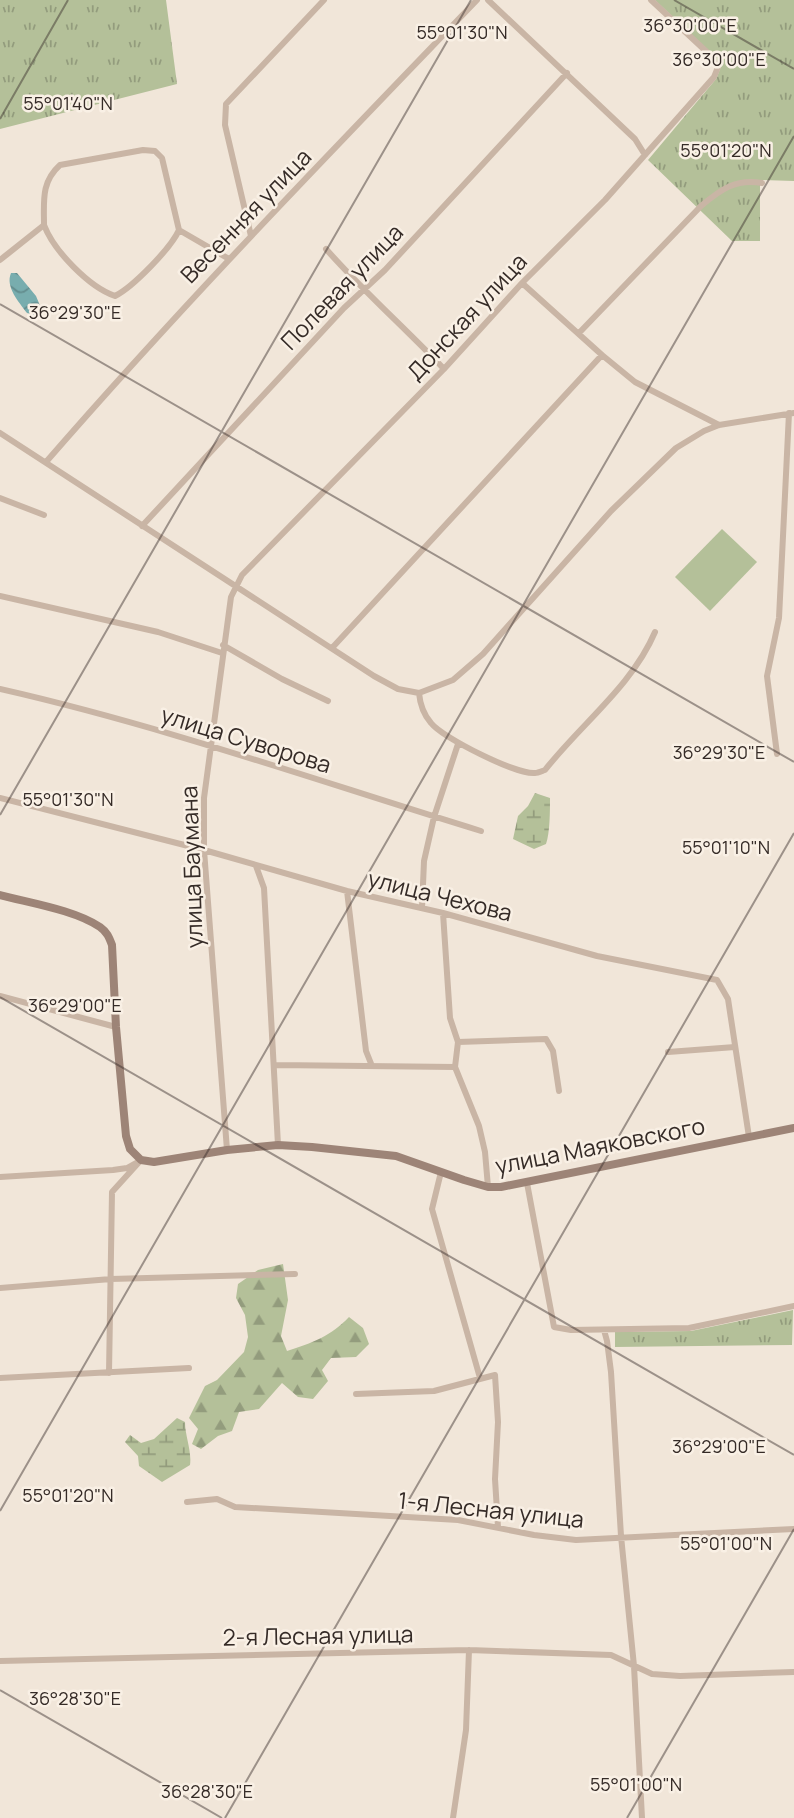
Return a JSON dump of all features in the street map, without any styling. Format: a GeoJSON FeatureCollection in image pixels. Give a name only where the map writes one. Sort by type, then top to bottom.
{"type":"FeatureCollection","features":[{"type":"Feature","properties":{"kind":"street"},"geometry":{"type":"LineString","coordinates":[[251,236],[225,125],[226,104],[324,0]]}},
{"type":"Feature","properties":{"kind":"street","name":"Весенняя улица"},"geometry":{"type":"LineString","coordinates":[[46,462],[129,366],[477,0]]}},
{"type":"Feature","properties":{"kind":"street"},"geometry":{"type":"LineString","coordinates":[[488,0],[635,139],[645,155]]}},
{"type":"Feature","properties":{"kind":"street","name":"Донская улица"},"geometry":{"type":"LineString","coordinates":[[236,586],[242,575],[605,200],[714,77],[718,67],[709,54],[651,0]]}},
{"type":"Feature","properties":{"kind":"street","name":"Полевая улица"},"geometry":{"type":"LineString","coordinates":[[142,526],[567,73]]}},
{"type":"Feature","properties":{"kind":"street"},"geometry":{"type":"LineString","coordinates":[[143,149],[155,151],[162,158],[179,230],[175,239],[133,284],[116,296],[105,292],[65,257],[49,238],[44,225],[44,186],[60,164],[143,149]]}},
{"type":"Feature","properties":{"kind":"street"},"geometry":{"type":"LineString","coordinates":[[579,333],[701,206],[720,191],[746,180],[762,183]]}},
{"type":"Feature","properties":{"kind":"street"},"geometry":{"type":"LineString","coordinates":[[0,260],[44,225]]}},
{"type":"Feature","properties":{"kind":"street"},"geometry":{"type":"LineString","coordinates":[[179,230],[229,259]]}},
{"type":"Feature","properties":{"kind":"street"},"geometry":{"type":"LineString","coordinates":[[326,249],[345,272],[366,289],[444,369]]}},
{"type":"Feature","properties":{"kind":"street"},"geometry":{"type":"LineString","coordinates":[[522,283],[635,382],[719,425]]}},
{"type":"Feature","properties":{"kind":"street"},"geometry":{"type":"LineString","coordinates":[[332,649],[602,355]]}},
{"type":"Feature","properties":{"kind":"street"},"geometry":{"type":"LineString","coordinates":[[0,433],[332,649],[398,689],[419,693],[453,680],[483,654],[611,511],[676,448],[719,425],[791,413],[779,618],[767,676],[777,754]]}},
{"type":"Feature","properties":{"kind":"street"},"geometry":{"type":"LineString","coordinates":[[0,498],[44,515]]}},
{"type":"Feature","properties":{"kind":"street","name":"улица Баумана"},"geometry":{"type":"LineString","coordinates":[[228,1150],[204,850],[204,798],[223,649],[231,597],[236,586]]}},
{"type":"Feature","properties":{"kind":"street"},"geometry":{"type":"LineString","coordinates":[[0,596],[223,649],[328,701]]}},
{"type":"Feature","properties":{"kind":"street"},"geometry":{"type":"LineString","coordinates":[[419,693],[420,704],[431,724],[458,744],[534,774],[545,770],[596,713],[646,654],[655,632]]}},
{"type":"Feature","properties":{"kind":"street","name":"улица Суворова"},"geometry":{"type":"LineString","coordinates":[[0,689],[210,746],[481,831]]}},
{"type":"Feature","properties":{"kind":"street"},"geometry":{"type":"LineString","coordinates":[[422,908],[424,861],[434,817],[458,744]]}},
{"type":"Feature","properties":{"kind":"street","name":"улица Чехова"},"geometry":{"type":"LineString","coordinates":[[0,798],[204,850],[347,891],[443,913],[597,956],[717,981],[728,999],[749,1137]]}},
{"type":"Feature","properties":{"kind":"street"},"geometry":{"type":"LineString","coordinates":[[256,866],[264,888],[278,1145]]}},
{"type":"Feature","properties":{"kind":"street"},"geometry":{"type":"LineString","coordinates":[[347,891],[366,1051],[372,1066]]}},
{"type":"Feature","properties":{"kind":"street"},"geometry":{"type":"LineString","coordinates":[[0,895],[76,916],[99,926],[107,933],[112,945],[126,1136],[130,1149],[141,1160],[112,1192],[109,1373]]}},
{"type":"Feature","properties":{"kind":"street"},"geometry":{"type":"LineString","coordinates":[[443,913],[450,1018],[457,1042],[455,1067],[478,1126],[485,1152],[488,1187]]}},
{"type":"Feature","properties":{"kind":"street"},"geometry":{"type":"LineString","coordinates":[[0,996],[116,1027]]}},
{"type":"Feature","properties":{"kind":"street"},"geometry":{"type":"LineString","coordinates":[[457,1042],[546,1040],[553,1051],[559,1091]]}},
{"type":"Feature","properties":{"kind":"street"},"geometry":{"type":"LineString","coordinates":[[668,1052],[735,1046]]}},
{"type":"Feature","properties":{"kind":"street"},"geometry":{"type":"LineString","coordinates":[[275,1065],[455,1067]]}},
{"type":"Feature","properties":{"kind":"street","name":"улица Маяковского"},"geometry":{"type":"LineString","coordinates":[[0,1177],[113,1170],[127,1168],[141,1160],[154,1162],[278,1145],[396,1156],[488,1187],[501,1188],[794,1128]]}},
{"type":"Feature","properties":{"kind":"street"},"geometry":{"type":"LineString","coordinates":[[441,1172],[432,1209],[480,1378]]}},
{"type":"Feature","properties":{"kind":"street"},"geometry":{"type":"LineString","coordinates":[[527,1183],[554,1327],[572,1330],[689,1328],[794,1306]]}},
{"type":"Feature","properties":{"kind":"street"},"geometry":{"type":"LineString","coordinates":[[0,1288],[111,1279],[295,1274]]}},
{"type":"Feature","properties":{"kind":"street"},"geometry":{"type":"LineString","coordinates":[[604,1330],[611,1372],[621,1536],[634,1666],[642,1818]]}},
{"type":"Feature","properties":{"kind":"street"},"geometry":{"type":"LineString","coordinates":[[0,1377],[189,1368]]}},
{"type":"Feature","properties":{"kind":"street"},"geometry":{"type":"LineString","coordinates":[[356,1394],[434,1391],[495,1375],[498,1527]]}},
{"type":"Feature","properties":{"kind":"street","name":"1-я Лесная улица"},"geometry":{"type":"LineString","coordinates":[[187,1502],[217,1499],[235,1507],[458,1520],[576,1540],[794,1529]]}},
{"type":"Feature","properties":{"kind":"street"},"geometry":{"type":"LineString","coordinates":[[453,1818],[466,1730],[469,1650]]}},
{"type":"Feature","properties":{"kind":"street","name":"2-я Лесная улица"},"geometry":{"type":"LineString","coordinates":[[0,1661],[469,1650],[611,1655],[652,1674],[680,1676],[794,1672]]}},
{"type":"Feature","properties":{"kind":"green space"},"geometry":{"type":"Polygon","coordinates":[[[0,0],[166,0],[177,84],[0,129],[0,0]]]}},
{"type":"Feature","properties":{"kind":"green space"},"geometry":{"type":"Polygon","coordinates":[[[655,0],[794,0],[794,181],[760,180],[760,241],[732,241],[648,160],[716,79],[721,67],[711,53],[655,0]]]}},
{"type":"Feature","properties":{"kind":"green space"},"geometry":{"type":"Polygon","coordinates":[[[722,529],[757,562],[710,611],[675,577],[722,529]]]}},
{"type":"Feature","properties":{"kind":"green space"},"geometry":{"type":"Polygon","coordinates":[[[535,793],[550,798],[550,809],[546,844],[534,849],[513,839],[518,816],[535,793]]]}},
{"type":"Feature","properties":{"kind":"green space"},"geometry":{"type":"Polygon","coordinates":[[[283,1264],[288,1300],[281,1336],[287,1351],[321,1338],[349,1317],[363,1328],[369,1344],[356,1357],[331,1358],[322,1370],[328,1381],[313,1399],[298,1397],[282,1383],[259,1409],[239,1412],[232,1431],[218,1436],[201,1449],[192,1444],[198,1429],[189,1418],[205,1386],[217,1380],[244,1352],[248,1337],[245,1315],[236,1298],[238,1284],[258,1270],[283,1264]]]}},
{"type":"Feature","properties":{"kind":"green space"},"geometry":{"type":"Polygon","coordinates":[[[793,1310],[792,1345],[615,1347],[615,1332],[691,1331],[793,1310]]]}},
{"type":"Feature","properties":{"kind":"green space"},"geometry":{"type":"Polygon","coordinates":[[[177,1418],[185,1422],[190,1465],[162,1482],[139,1466],[138,1456],[125,1442],[130,1435],[141,1443],[154,1439],[177,1418]]]}},
{"type":"Feature","properties":{"kind":"water"},"geometry":{"type":"Polygon","coordinates":[[[11,273],[17,273],[36,296],[41,308],[34,315],[27,313],[14,294],[10,284],[11,273]]]}}]}
